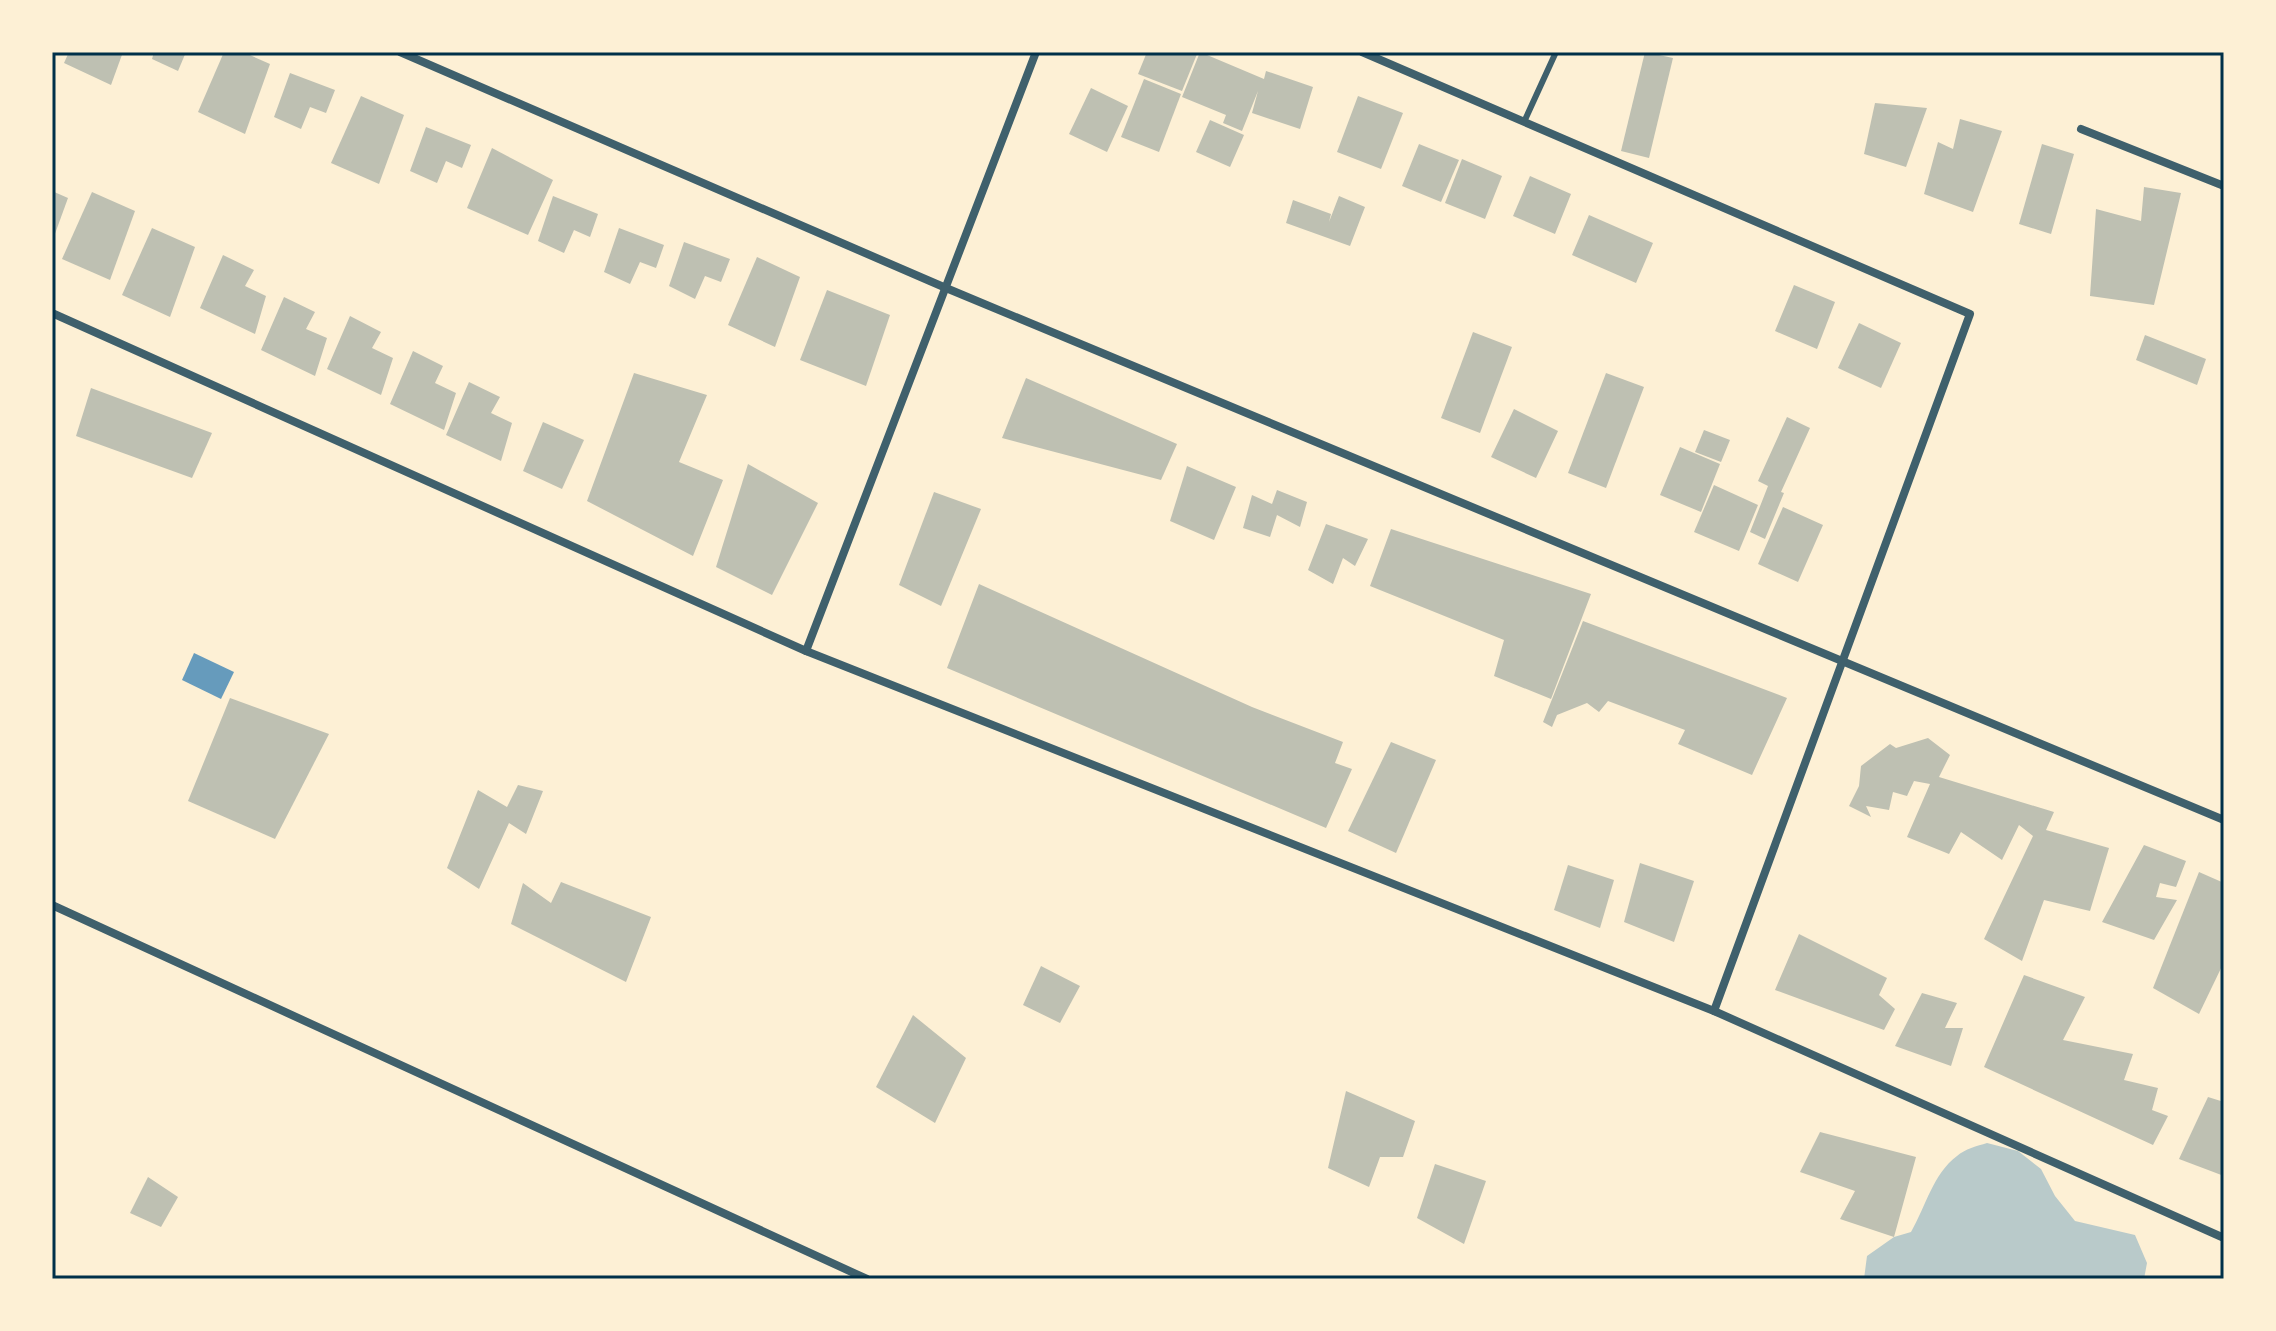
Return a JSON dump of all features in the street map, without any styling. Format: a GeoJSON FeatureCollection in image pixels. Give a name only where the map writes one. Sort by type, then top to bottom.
{"type":"FeatureCollection","features":[{"type":"Feature","properties":{"kind":"street"},"geometry":{"type":"LineString","coordinates":[[400,52],[946,288],[2224,820]]}},
{"type":"Feature","properties":{"kind":"street"},"geometry":{"type":"LineString","coordinates":[[806,651],[1036,52]]}},
{"type":"Feature","properties":{"kind":"street"},"geometry":{"type":"LineString","coordinates":[[1362,52],[1970,314],[1714,1011]]}},
{"type":"Feature","properties":{"kind":"street"},"geometry":{"type":"LineString","coordinates":[[2081,129],[2224,186]]}},
{"type":"Feature","properties":{"kind":"street"},"geometry":{"type":"LineString","coordinates":[[52,313],[806,651],[1714,1011],[2224,1238]]}},
{"type":"Feature","properties":{"kind":"street"},"geometry":{"type":"LineString","coordinates":[[52,905],[867,1279]]}},
{"type":"Feature","properties":{"kind":"lane"},"geometry":{"type":"LineString","coordinates":[[1524,122],[1556,52]]}},
{"type":"Feature","properties":{"kind":"shaded area"},"geometry":{"type":"Polygon","coordinates":[[[1987,1143],[2018,1151],[2041,1169],[2055,1196],[2075,1221],[2135,1235],[2147,1263],[2144,1279],[1864,1279],[1867,1256],[1894,1237],[1911,1232],[1936,1181],[1949,1163],[1964,1151],[1987,1143]]]}},
{"type":"Feature","properties":{"kind":"water"},"geometry":{"type":"Polygon","coordinates":[[[194,653],[234,672],[221,699],[182,680],[194,653]]]}},
{"type":"Feature","properties":{"kind":"building"},"geometry":{"type":"Polygon","coordinates":[[[69,52],[123,52],[111,85],[64,63],[69,52]]]}},
{"type":"Feature","properties":{"kind":"building"},"geometry":{"type":"Polygon","coordinates":[[[154,52],[186,52],[178,71],[152,59],[154,52]]]}},
{"type":"Feature","properties":{"kind":"building"},"geometry":{"type":"Polygon","coordinates":[[[224,52],[243,52],[270,64],[245,134],[198,112],[224,52]]]}},
{"type":"Feature","properties":{"kind":"building"},"geometry":{"type":"Polygon","coordinates":[[[1147,52],[1197,54],[1182,91],[1138,74],[1147,52]]]}},
{"type":"Feature","properties":{"kind":"building"},"geometry":{"type":"Polygon","coordinates":[[[1200,52],[1264,79],[1266,71],[1313,87],[1300,129],[1252,113],[1258,91],[1242,131],[1223,123],[1226,115],[1182,97],[1200,52]]]}},
{"type":"Feature","properties":{"kind":"building"},"geometry":{"type":"Polygon","coordinates":[[[1645,52],[1673,58],[1649,158],[1621,151],[1645,52]]]}},
{"type":"Feature","properties":{"kind":"building"},"geometry":{"type":"Polygon","coordinates":[[[290,73],[335,90],[326,113],[310,107],[301,129],[274,117],[290,73]]]}},
{"type":"Feature","properties":{"kind":"building"},"geometry":{"type":"Polygon","coordinates":[[[1144,79],[1181,94],[1159,152],[1121,137],[1144,79]]]}},
{"type":"Feature","properties":{"kind":"building"},"geometry":{"type":"Polygon","coordinates":[[[1091,88],[1128,106],[1107,152],[1069,134],[1091,88]]]}},
{"type":"Feature","properties":{"kind":"building"},"geometry":{"type":"Polygon","coordinates":[[[361,96],[404,115],[379,184],[331,163],[361,96]]]}},
{"type":"Feature","properties":{"kind":"building"},"geometry":{"type":"Polygon","coordinates":[[[1358,96],[1403,113],[1381,169],[1337,152],[1358,96]]]}},
{"type":"Feature","properties":{"kind":"building"},"geometry":{"type":"Polygon","coordinates":[[[1875,103],[1927,108],[1906,167],[1864,154],[1875,103]]]}},
{"type":"Feature","properties":{"kind":"building"},"geometry":{"type":"Polygon","coordinates":[[[1960,119],[2002,131],[1973,212],[1924,194],[1938,142],[1953,149],[1960,119]]]}},
{"type":"Feature","properties":{"kind":"building"},"geometry":{"type":"Polygon","coordinates":[[[1210,120],[1244,135],[1230,167],[1196,152],[1210,120]]]}},
{"type":"Feature","properties":{"kind":"building"},"geometry":{"type":"Polygon","coordinates":[[[426,127],[471,145],[462,168],[446,161],[437,183],[410,171],[426,127]]]}},
{"type":"Feature","properties":{"kind":"building"},"geometry":{"type":"Polygon","coordinates":[[[1419,144],[1459,160],[1441,202],[1402,186],[1419,144]]]}},
{"type":"Feature","properties":{"kind":"building"},"geometry":{"type":"Polygon","coordinates":[[[2042,144],[2074,154],[2051,234],[2019,224],[2042,144]]]}},
{"type":"Feature","properties":{"kind":"building"},"geometry":{"type":"Polygon","coordinates":[[[492,148],[553,180],[528,235],[467,208],[492,148]]]}},
{"type":"Feature","properties":{"kind":"building"},"geometry":{"type":"Polygon","coordinates":[[[1462,159],[1502,176],[1485,219],[1445,203],[1462,159]]]}},
{"type":"Feature","properties":{"kind":"building"},"geometry":{"type":"Polygon","coordinates":[[[1530,176],[1571,194],[1555,234],[1513,216],[1530,176]]]}},
{"type":"Feature","properties":{"kind":"building"},"geometry":{"type":"Polygon","coordinates":[[[2144,187],[2181,193],[2154,305],[2090,296],[2096,209],[2141,221],[2144,187]]]}},
{"type":"Feature","properties":{"kind":"building"},"geometry":{"type":"Polygon","coordinates":[[[52,191],[68,198],[52,242],[52,191]]]}},
{"type":"Feature","properties":{"kind":"building"},"geometry":{"type":"Polygon","coordinates":[[[92,192],[135,211],[110,280],[62,259],[92,192]]]}},
{"type":"Feature","properties":{"kind":"building"},"geometry":{"type":"Polygon","coordinates":[[[553,196],[598,214],[590,237],[574,230],[564,253],[538,241],[553,196]]]}},
{"type":"Feature","properties":{"kind":"building"},"geometry":{"type":"Polygon","coordinates":[[[1339,196],[1365,207],[1350,246],[1286,223],[1293,200],[1331,214],[1329,222],[1339,196]]]}},
{"type":"Feature","properties":{"kind":"building"},"geometry":{"type":"Polygon","coordinates":[[[1589,215],[1653,243],[1636,283],[1572,255],[1589,215]]]}},
{"type":"Feature","properties":{"kind":"building"},"geometry":{"type":"Polygon","coordinates":[[[152,228],[195,247],[170,317],[122,295],[152,228]]]}},
{"type":"Feature","properties":{"kind":"building"},"geometry":{"type":"Polygon","coordinates":[[[619,228],[664,245],[656,268],[640,262],[630,284],[604,272],[619,228]]]}},
{"type":"Feature","properties":{"kind":"building"},"geometry":{"type":"Polygon","coordinates":[[[684,242],[730,259],[721,282],[705,276],[695,299],[669,286],[684,242]]]}},
{"type":"Feature","properties":{"kind":"building"},"geometry":{"type":"Polygon","coordinates":[[[223,255],[254,270],[245,286],[266,296],[255,334],[200,308],[223,255]]]}},
{"type":"Feature","properties":{"kind":"building"},"geometry":{"type":"Polygon","coordinates":[[[757,257],[800,277],[775,347],[728,325],[757,257]]]}},
{"type":"Feature","properties":{"kind":"building"},"geometry":{"type":"Polygon","coordinates":[[[1794,285],[1835,302],[1817,349],[1775,331],[1794,285]]]}},
{"type":"Feature","properties":{"kind":"building"},"geometry":{"type":"Polygon","coordinates":[[[827,290],[890,315],[866,386],[800,360],[827,290]]]}},
{"type":"Feature","properties":{"kind":"building"},"geometry":{"type":"Polygon","coordinates":[[[284,297],[315,312],[306,329],[327,338],[315,376],[261,350],[284,297]]]}},
{"type":"Feature","properties":{"kind":"building"},"geometry":{"type":"Polygon","coordinates":[[[350,316],[381,332],[372,348],[393,358],[381,395],[327,369],[350,316]]]}},
{"type":"Feature","properties":{"kind":"building"},"geometry":{"type":"Polygon","coordinates":[[[1859,323],[1901,343],[1881,388],[1838,368],[1859,323]]]}},
{"type":"Feature","properties":{"kind":"building"},"geometry":{"type":"Polygon","coordinates":[[[1473,332],[1512,347],[1480,433],[1441,418],[1473,332]]]}},
{"type":"Feature","properties":{"kind":"building"},"geometry":{"type":"Polygon","coordinates":[[[2145,335],[2206,359],[2197,385],[2136,360],[2145,335]]]}},
{"type":"Feature","properties":{"kind":"building"},"geometry":{"type":"Polygon","coordinates":[[[413,351],[443,366],[435,383],[456,393],[444,430],[390,404],[413,351]]]}},
{"type":"Feature","properties":{"kind":"building"},"geometry":{"type":"Polygon","coordinates":[[[634,373],[707,395],[679,462],[723,480],[693,556],[587,501],[634,373]]]}},
{"type":"Feature","properties":{"kind":"building"},"geometry":{"type":"Polygon","coordinates":[[[1606,373],[1644,387],[1606,488],[1568,473],[1606,373]]]}},
{"type":"Feature","properties":{"kind":"building"},"geometry":{"type":"Polygon","coordinates":[[[1026,378],[1177,444],[1161,480],[1002,438],[1026,378]]]}},
{"type":"Feature","properties":{"kind":"building"},"geometry":{"type":"Polygon","coordinates":[[[469,382],[500,397],[491,413],[512,423],[501,461],[446,435],[469,382]]]}},
{"type":"Feature","properties":{"kind":"building"},"geometry":{"type":"Polygon","coordinates":[[[91,388],[212,433],[192,478],[76,436],[91,388]]]}},
{"type":"Feature","properties":{"kind":"building"},"geometry":{"type":"Polygon","coordinates":[[[1514,409],[1558,431],[1536,478],[1491,457],[1514,409]]]}},
{"type":"Feature","properties":{"kind":"building"},"geometry":{"type":"Polygon","coordinates":[[[1787,417],[1810,428],[1781,492],[1784,493],[1765,539],[1750,532],[1768,486],[1758,481],[1787,417]]]}},
{"type":"Feature","properties":{"kind":"building"},"geometry":{"type":"Polygon","coordinates":[[[543,422],[584,440],[562,489],[523,471],[543,422]]]}},
{"type":"Feature","properties":{"kind":"building"},"geometry":{"type":"Polygon","coordinates":[[[1704,430],[1730,440],[1721,462],[1695,452],[1704,430]]]}},
{"type":"Feature","properties":{"kind":"building"},"geometry":{"type":"Polygon","coordinates":[[[1680,447],[1720,464],[1701,512],[1660,495],[1680,447]]]}},
{"type":"Feature","properties":{"kind":"building"},"geometry":{"type":"Polygon","coordinates":[[[748,464],[818,503],[772,595],[716,567],[748,464]]]}},
{"type":"Feature","properties":{"kind":"building"},"geometry":{"type":"Polygon","coordinates":[[[1187,466],[1236,487],[1214,540],[1170,521],[1187,466]]]}},
{"type":"Feature","properties":{"kind":"building"},"geometry":{"type":"Polygon","coordinates":[[[1714,485],[1758,505],[1739,551],[1694,532],[1714,485]]]}},
{"type":"Feature","properties":{"kind":"building"},"geometry":{"type":"Polygon","coordinates":[[[1277,490],[1307,502],[1300,527],[1277,515],[1270,537],[1243,528],[1252,495],[1272,504],[1277,490]]]}},
{"type":"Feature","properties":{"kind":"building"},"geometry":{"type":"Polygon","coordinates":[[[934,492],[981,509],[941,606],[899,585],[934,492]]]}},
{"type":"Feature","properties":{"kind":"building"},"geometry":{"type":"Polygon","coordinates":[[[1783,507],[1823,525],[1798,582],[1758,564],[1783,507]]]}},
{"type":"Feature","properties":{"kind":"building"},"geometry":{"type":"Polygon","coordinates":[[[1326,524],[1368,539],[1355,566],[1343,558],[1333,584],[1308,570],[1326,524]]]}},
{"type":"Feature","properties":{"kind":"building"},"geometry":{"type":"Polygon","coordinates":[[[1391,529],[1591,594],[1551,699],[1494,676],[1504,640],[1370,586],[1391,529]]]}},
{"type":"Feature","properties":{"kind":"building"},"geometry":{"type":"Polygon","coordinates":[[[979,584],[1252,707],[1343,742],[1335,763],[1352,769],[1326,828],[947,668],[979,584]]]}},
{"type":"Feature","properties":{"kind":"building"},"geometry":{"type":"Polygon","coordinates":[[[1583,621],[1787,698],[1752,775],[1678,744],[1685,730],[1608,701],[1599,712],[1587,703],[1557,715],[1552,727],[1543,722],[1583,621]]]}},
{"type":"Feature","properties":{"kind":"building"},"geometry":{"type":"Polygon","coordinates":[[[230,698],[329,734],[275,839],[188,801],[230,698]]]}},
{"type":"Feature","properties":{"kind":"building"},"geometry":{"type":"Polygon","coordinates":[[[1928,738],[1950,755],[1939,777],[2054,812],[2046,830],[2109,848],[2090,911],[2044,900],[2022,961],[1984,939],[2033,836],[2019,825],[2002,860],[1961,832],[1949,854],[1907,837],[1930,784],[1914,781],[1907,796],[1893,792],[1889,810],[1866,806],[1871,817],[1849,806],[1859,786],[1861,766],[1890,744],[1896,748],[1928,738]]]}},
{"type":"Feature","properties":{"kind":"building"},"geometry":{"type":"Polygon","coordinates":[[[1391,742],[1436,760],[1396,853],[1348,831],[1391,742]]]}},
{"type":"Feature","properties":{"kind":"building"},"geometry":{"type":"Polygon","coordinates":[[[518,785],[543,791],[526,834],[509,823],[479,889],[447,868],[478,790],[507,807],[518,785]]]}},
{"type":"Feature","properties":{"kind":"building"},"geometry":{"type":"Polygon","coordinates":[[[2144,845],[2186,861],[2176,887],[2160,883],[2156,897],[2177,900],[2154,940],[2102,922],[2144,845]]]}},
{"type":"Feature","properties":{"kind":"building"},"geometry":{"type":"Polygon","coordinates":[[[1640,863],[1694,881],[1674,942],[1624,922],[1640,863]]]}},
{"type":"Feature","properties":{"kind":"building"},"geometry":{"type":"Polygon","coordinates":[[[1568,865],[1614,880],[1600,928],[1554,910],[1568,865]]]}},
{"type":"Feature","properties":{"kind":"building"},"geometry":{"type":"Polygon","coordinates":[[[2199,872],[2224,883],[2224,962],[2199,1014],[2153,988],[2199,872]]]}},
{"type":"Feature","properties":{"kind":"building"},"geometry":{"type":"Polygon","coordinates":[[[561,882],[651,917],[626,982],[511,924],[523,883],[551,903],[561,882]]]}},
{"type":"Feature","properties":{"kind":"building"},"geometry":{"type":"Polygon","coordinates":[[[1799,934],[1887,978],[1879,995],[1895,1009],[1884,1030],[1775,990],[1799,934]]]}},
{"type":"Feature","properties":{"kind":"building"},"geometry":{"type":"Polygon","coordinates":[[[1041,966],[1080,986],[1060,1023],[1023,1005],[1041,966]]]}},
{"type":"Feature","properties":{"kind":"building"},"geometry":{"type":"Polygon","coordinates":[[[2024,975],[2085,997],[2063,1040],[2133,1054],[2124,1080],[2158,1088],[2152,1110],[2168,1116],[2153,1145],[1984,1067],[2024,975]]]}},
{"type":"Feature","properties":{"kind":"building"},"geometry":{"type":"Polygon","coordinates":[[[1922,993],[1957,1003],[1945,1028],[1963,1028],[1951,1066],[1895,1046],[1922,993]]]}},
{"type":"Feature","properties":{"kind":"building"},"geometry":{"type":"Polygon","coordinates":[[[913,1015],[966,1058],[935,1123],[876,1087],[913,1015]]]}},
{"type":"Feature","properties":{"kind":"building"},"geometry":{"type":"Polygon","coordinates":[[[1346,1091],[1415,1121],[1403,1157],[1380,1157],[1369,1187],[1328,1168],[1346,1091]]]}},
{"type":"Feature","properties":{"kind":"building"},"geometry":{"type":"Polygon","coordinates":[[[2208,1097],[2224,1102],[2224,1176],[2179,1159],[2208,1097]]]}},
{"type":"Feature","properties":{"kind":"building"},"geometry":{"type":"Polygon","coordinates":[[[1820,1132],[1916,1157],[1894,1237],[1840,1219],[1855,1191],[1800,1172],[1820,1132]]]}},
{"type":"Feature","properties":{"kind":"building"},"geometry":{"type":"Polygon","coordinates":[[[1435,1164],[1486,1181],[1464,1244],[1417,1218],[1435,1164]]]}},
{"type":"Feature","properties":{"kind":"building"},"geometry":{"type":"Polygon","coordinates":[[[148,1177],[178,1197],[161,1227],[130,1213],[148,1177]]]}}]}
